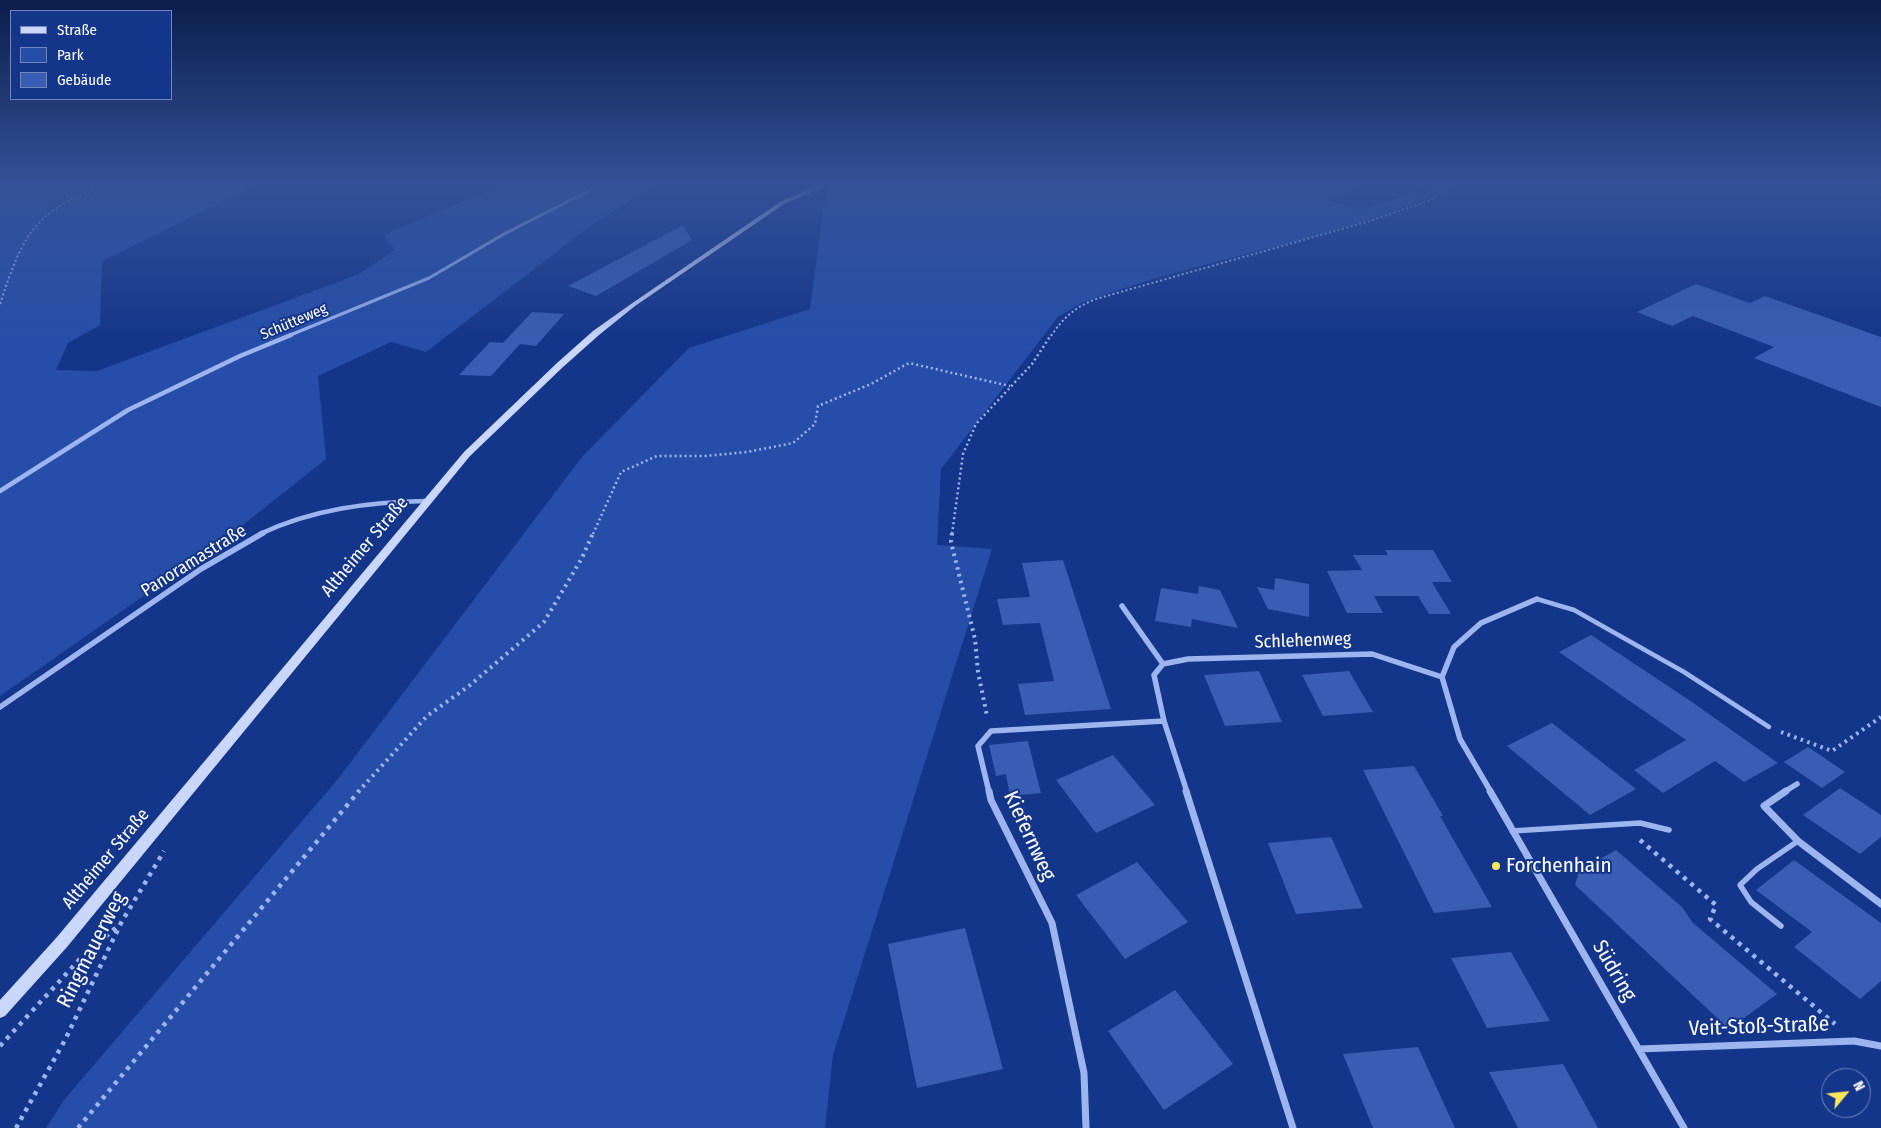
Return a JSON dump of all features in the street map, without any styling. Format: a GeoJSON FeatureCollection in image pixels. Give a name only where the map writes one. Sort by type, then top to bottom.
{"type":"FeatureCollection","features":[{"type":"Feature","properties":{"kind":"street","name":"Schütteweg"},"geometry":{"type":"LineString","coordinates":[[0,491],[128,410],[240,356],[429,278],[500,237]]}},
{"type":"Feature","properties":{"kind":"street","name":"Altheimer Straße"},"geometry":{"type":"LineString","coordinates":[[0,1011],[62,942],[467,454],[596,333],[734,237]]}},
{"type":"Feature","properties":{"kind":"street","name":"Panoramastraße"},"geometry":{"type":"LineString","coordinates":[[0,707],[230,550],[280,525],[327,510],[362,504],[385,501],[427,501]]}},
{"type":"Feature","properties":{"kind":"street"},"geometry":{"type":"LineString","coordinates":[[1442,677],[1454,647],[1481,624],[1537,599]]}},
{"type":"Feature","properties":{"kind":"street"},"geometry":{"type":"LineString","coordinates":[[1122,606],[1163,664],[1154,675],[1164,721],[1293,1128]]}},
{"type":"Feature","properties":{"kind":"street","name":"Schlehenweg"},"geometry":{"type":"LineString","coordinates":[[1163,664],[1188,659],[1372,654],[1442,677]]}},
{"type":"Feature","properties":{"kind":"street","name":"Südring"},"geometry":{"type":"LineString","coordinates":[[1442,677],[1460,739],[1684,1128]]}},
{"type":"Feature","properties":{"kind":"street"},"geometry":{"type":"LineString","coordinates":[[991,731],[1164,721]]}},
{"type":"Feature","properties":{"kind":"street","name":"Kiefernweg"},"geometry":{"type":"LineString","coordinates":[[991,731],[978,746],[991,800],[1052,923],[1084,1073],[1086,1128]]}},
{"type":"Feature","properties":{"kind":"street"},"geometry":{"type":"LineString","coordinates":[[1797,784],[1764,806],[1798,841],[1881,904]]}},
{"type":"Feature","properties":{"kind":"street","name":"Veit-Stoß-Straße"},"geometry":{"type":"LineString","coordinates":[[1639,1049],[1854,1041],[1881,1046]]}},
{"type":"Feature","properties":{"kind":"lane"},"geometry":{"type":"LineString","coordinates":[[1537,599],[1582,614],[1684,672],[1769,727]]}},
{"type":"Feature","properties":{"kind":"lane"},"geometry":{"type":"LineString","coordinates":[[1512,831],[1640,823],[1669,830]]}},
{"type":"Feature","properties":{"kind":"lane"},"geometry":{"type":"LineString","coordinates":[[1781,926],[1751,902],[1740,885],[1757,869],[1798,841]]}},
{"type":"Feature","properties":{"kind":"path"},"geometry":{"type":"LineString","coordinates":[[0,304],[26,237]]}},
{"type":"Feature","properties":{"kind":"path"},"geometry":{"type":"LineString","coordinates":[[991,731],[978,672],[975,639],[951,542],[963,454],[976,424],[1032,364],[1061,321],[1078,306],[1174,275],[1311,237]]}},
{"type":"Feature","properties":{"kind":"path"},"geometry":{"type":"LineString","coordinates":[[78,1128],[369,779],[420,723],[470,686],[544,622],[582,558],[621,472],[657,456],[714,455],[794,443],[815,424],[818,406],[872,384],[910,363],[1010,386]]}},
{"type":"Feature","properties":{"kind":"path"},"geometry":{"type":"LineString","coordinates":[[1769,727],[1832,750],[1881,717]]}},
{"type":"Feature","properties":{"kind":"path"},"geometry":{"type":"LineString","coordinates":[[1620,824],[1716,905],[1710,919],[1854,1041]]}},
{"type":"Feature","properties":{"kind":"path","name":"Ringmauerweg"},"geometry":{"type":"LineString","coordinates":[[16,1128],[65,1040],[121,923],[160,860],[168,843]]}},
{"type":"Feature","properties":{"kind":"path"},"geometry":{"type":"LineString","coordinates":[[0,1046],[80,959],[121,923]]}},
{"type":"Feature","properties":{"kind":"green space"},"geometry":{"type":"Polygon","coordinates":[[[0,237],[152,237],[102,261],[100,325],[68,343],[56,370],[97,371],[357,275],[395,250],[385,237],[577,237],[426,352],[391,342],[318,376],[326,459],[224,540],[0,696],[0,237]]]}},
{"type":"Feature","properties":{"kind":"green space"},"geometry":{"type":"Polygon","coordinates":[[[820,237],[1314,237],[1169,274],[1083,302],[1058,317],[941,469],[937,545],[992,549],[833,1055],[825,1128],[46,1128],[64,1100],[338,779],[582,457],[689,348],[810,309],[820,237]]]}},
{"type":"Feature","properties":{"kind":"building"},"geometry":{"type":"Polygon","coordinates":[[[661,237],[690,237],[692,240],[596,296],[568,286],[661,237]]]}},
{"type":"Feature","properties":{"kind":"building"},"geometry":{"type":"Polygon","coordinates":[[[1696,284],[1750,303],[1765,296],[1881,337],[1881,407],[1754,358],[1774,347],[1693,316],[1672,326],[1637,312],[1696,284]]]}},
{"type":"Feature","properties":{"kind":"building"},"geometry":{"type":"Polygon","coordinates":[[[532,312],[564,314],[536,346],[520,344],[491,376],[459,375],[490,342],[503,343],[532,312]]]}},
{"type":"Feature","properties":{"kind":"building"},"geometry":{"type":"Polygon","coordinates":[[[1385,550],[1433,550],[1452,582],[1432,582],[1451,614],[1429,614],[1418,596],[1374,596],[1383,613],[1347,613],[1327,571],[1362,570],[1353,555],[1388,555],[1385,550]]]}},
{"type":"Feature","properties":{"kind":"building"},"geometry":{"type":"Polygon","coordinates":[[[1063,560],[1111,709],[1025,715],[1018,684],[1054,681],[1040,623],[1003,625],[997,599],[1030,597],[1022,563],[1063,560]]]}},
{"type":"Feature","properties":{"kind":"building"},"geometry":{"type":"Polygon","coordinates":[[[1275,578],[1309,584],[1309,617],[1268,609],[1257,587],[1274,590],[1275,578]]]}},
{"type":"Feature","properties":{"kind":"building"},"geometry":{"type":"Polygon","coordinates":[[[1199,586],[1220,590],[1238,628],[1192,619],[1191,627],[1155,621],[1161,588],[1198,594],[1199,586]]]}},
{"type":"Feature","properties":{"kind":"building"},"geometry":{"type":"Polygon","coordinates":[[[1591,635],[1692,702],[1778,763],[1744,782],[1715,761],[1663,793],[1634,770],[1686,740],[1559,652],[1591,635]]]}},
{"type":"Feature","properties":{"kind":"building"},"geometry":{"type":"Polygon","coordinates":[[[1259,671],[1282,722],[1225,726],[1204,675],[1259,671]]]}},
{"type":"Feature","properties":{"kind":"building"},"geometry":{"type":"Polygon","coordinates":[[[1349,671],[1373,712],[1323,716],[1302,675],[1349,671]]]}},
{"type":"Feature","properties":{"kind":"building"},"geometry":{"type":"Polygon","coordinates":[[[1552,723],[1636,789],[1590,815],[1507,746],[1552,723]]]}},
{"type":"Feature","properties":{"kind":"building"},"geometry":{"type":"Polygon","coordinates":[[[1028,741],[1041,793],[1010,796],[1006,774],[996,776],[989,745],[1028,741]]]}},
{"type":"Feature","properties":{"kind":"building"},"geometry":{"type":"Polygon","coordinates":[[[1808,747],[1845,772],[1822,788],[1784,762],[1808,747]]]}},
{"type":"Feature","properties":{"kind":"building"},"geometry":{"type":"Polygon","coordinates":[[[1113,755],[1155,805],[1096,833],[1056,780],[1113,755]]]}},
{"type":"Feature","properties":{"kind":"building"},"geometry":{"type":"Polygon","coordinates":[[[1414,766],[1492,907],[1434,913],[1363,770],[1414,766]]]}},
{"type":"Feature","properties":{"kind":"building"},"geometry":{"type":"Polygon","coordinates":[[[1840,788],[1881,815],[1881,837],[1860,854],[1803,815],[1840,788]]]}},
{"type":"Feature","properties":{"kind":"building"},"geometry":{"type":"Polygon","coordinates":[[[1331,837],[1363,908],[1296,914],[1268,843],[1331,837]]]}},
{"type":"Feature","properties":{"kind":"building"},"geometry":{"type":"Polygon","coordinates":[[[1616,850],[1682,907],[1693,923],[1777,994],[1729,1029],[1575,885],[1579,871],[1616,850]]]}},
{"type":"Feature","properties":{"kind":"building"},"geometry":{"type":"Polygon","coordinates":[[[1794,860],[1881,923],[1881,981],[1860,999],[1794,947],[1812,932],[1756,890],[1794,860]]]}},
{"type":"Feature","properties":{"kind":"building"},"geometry":{"type":"Polygon","coordinates":[[[1137,862],[1188,922],[1125,959],[1076,895],[1137,862]]]}},
{"type":"Feature","properties":{"kind":"building"},"geometry":{"type":"Polygon","coordinates":[[[965,928],[1003,1069],[917,1088],[888,944],[965,928]]]}},
{"type":"Feature","properties":{"kind":"building"},"geometry":{"type":"Polygon","coordinates":[[[1511,952],[1550,1021],[1487,1028],[1451,958],[1511,952]]]}},
{"type":"Feature","properties":{"kind":"building"},"geometry":{"type":"Polygon","coordinates":[[[1175,990],[1233,1064],[1164,1110],[1108,1031],[1175,990]]]}},
{"type":"Feature","properties":{"kind":"building"},"geometry":{"type":"Polygon","coordinates":[[[1418,1047],[1455,1128],[1373,1128],[1343,1054],[1418,1047]]]}},
{"type":"Feature","properties":{"kind":"building"},"geometry":{"type":"Polygon","coordinates":[[[1563,1064],[1598,1128],[1518,1128],[1489,1072],[1563,1064]]]}},
{"type":"Feature","properties":{"kind":"place","name":"Forchenhain"},"geometry":{"type":"Point","coordinates":[1496,866]}}]}
